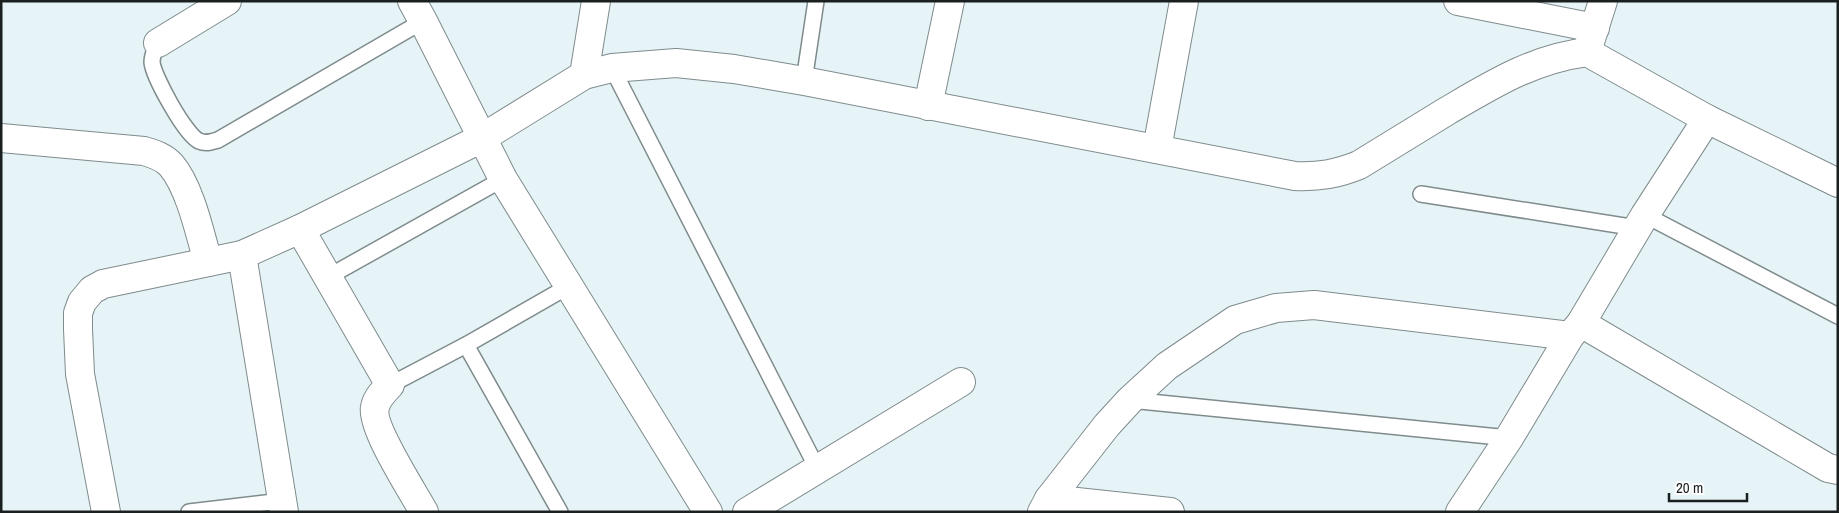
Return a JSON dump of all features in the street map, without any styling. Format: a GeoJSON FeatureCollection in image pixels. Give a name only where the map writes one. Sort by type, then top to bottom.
{"type":"FeatureCollection","features":[{"type":"Feature","properties":{"kind":"street"},"geometry":{"type":"LineString","coordinates":[[158,43],[227,1]]}},
{"type":"Feature","properties":{"kind":"street"},"geometry":{"type":"LineString","coordinates":[[584,75],[596,1]]}},
{"type":"Feature","properties":{"kind":"street"},"geometry":{"type":"LineString","coordinates":[[928,106],[950,1]]}},
{"type":"Feature","properties":{"kind":"street"},"geometry":{"type":"LineString","coordinates":[[1156,149],[1184,1]]}},
{"type":"Feature","properties":{"kind":"street"},"geometry":{"type":"LineString","coordinates":[[1458,1],[1591,40],[1707,119],[1838,182]]}},
{"type":"Feature","properties":{"kind":"street"},"geometry":{"type":"LineString","coordinates":[[106,512],[80,374],[78,313],[82,302],[92,290],[103,284],[242,255],[300,229],[482,138],[584,75],[612,68],[676,63],[734,69],[1295,176],[1317,177],[1340,172],[1359,165],[1504,77],[1539,63],[1570,54],[1591,40],[1603,1]]}},
{"type":"Feature","properties":{"kind":"street"},"geometry":{"type":"LineString","coordinates":[[417,11],[502,179],[708,512]]}},
{"type":"Feature","properties":{"kind":"street"},"geometry":{"type":"LineString","coordinates":[[1460,512],[1509,438],[1641,221],[1707,119]]}},
{"type":"Feature","properties":{"kind":"street"},"geometry":{"type":"LineString","coordinates":[[1,138],[144,151],[160,156],[171,165],[186,188],[208,262]]}},
{"type":"Feature","properties":{"kind":"street"},"geometry":{"type":"LineString","coordinates":[[300,229],[390,385],[379,397],[374,409],[378,428],[424,512]]}},
{"type":"Feature","properties":{"kind":"street"},"geometry":{"type":"LineString","coordinates":[[242,255],[283,506]]}},
{"type":"Feature","properties":{"kind":"street"},"geometry":{"type":"LineString","coordinates":[[1046,505],[1107,425],[1130,400],[1167,366],[1234,320],[1276,308],[1314,305],[1576,330],[1828,468],[1838,470]]}},
{"type":"Feature","properties":{"kind":"street"},"geometry":{"type":"LineString","coordinates":[[747,512],[961,382]]}},
{"type":"Feature","properties":{"kind":"street"},"geometry":{"type":"LineString","coordinates":[[1046,505],[1170,512]]}},
{"type":"Feature","properties":{"kind":"lane"},"geometry":{"type":"LineString","coordinates":[[804,81],[816,1]]}},
{"type":"Feature","properties":{"kind":"lane"},"geometry":{"type":"LineString","coordinates":[[158,43],[152,63],[160,82],[187,132],[197,141],[206,143],[218,140],[417,11]]}},
{"type":"Feature","properties":{"kind":"lane"},"geometry":{"type":"LineString","coordinates":[[612,68],[818,470]]}},
{"type":"Feature","properties":{"kind":"lane"},"geometry":{"type":"LineString","coordinates":[[328,278],[502,179]]}},
{"type":"Feature","properties":{"kind":"lane"},"geometry":{"type":"LineString","coordinates":[[1422,194],[1641,221],[1838,316]]}},
{"type":"Feature","properties":{"kind":"lane"},"geometry":{"type":"LineString","coordinates":[[390,385],[466,345],[569,286]]}},
{"type":"Feature","properties":{"kind":"lane"},"geometry":{"type":"LineString","coordinates":[[466,345],[560,512]]}},
{"type":"Feature","properties":{"kind":"lane"},"geometry":{"type":"LineString","coordinates":[[1130,400],[1509,438]]}},
{"type":"Feature","properties":{"kind":"lane"},"geometry":{"type":"LineString","coordinates":[[189,512],[283,506]]}}]}
